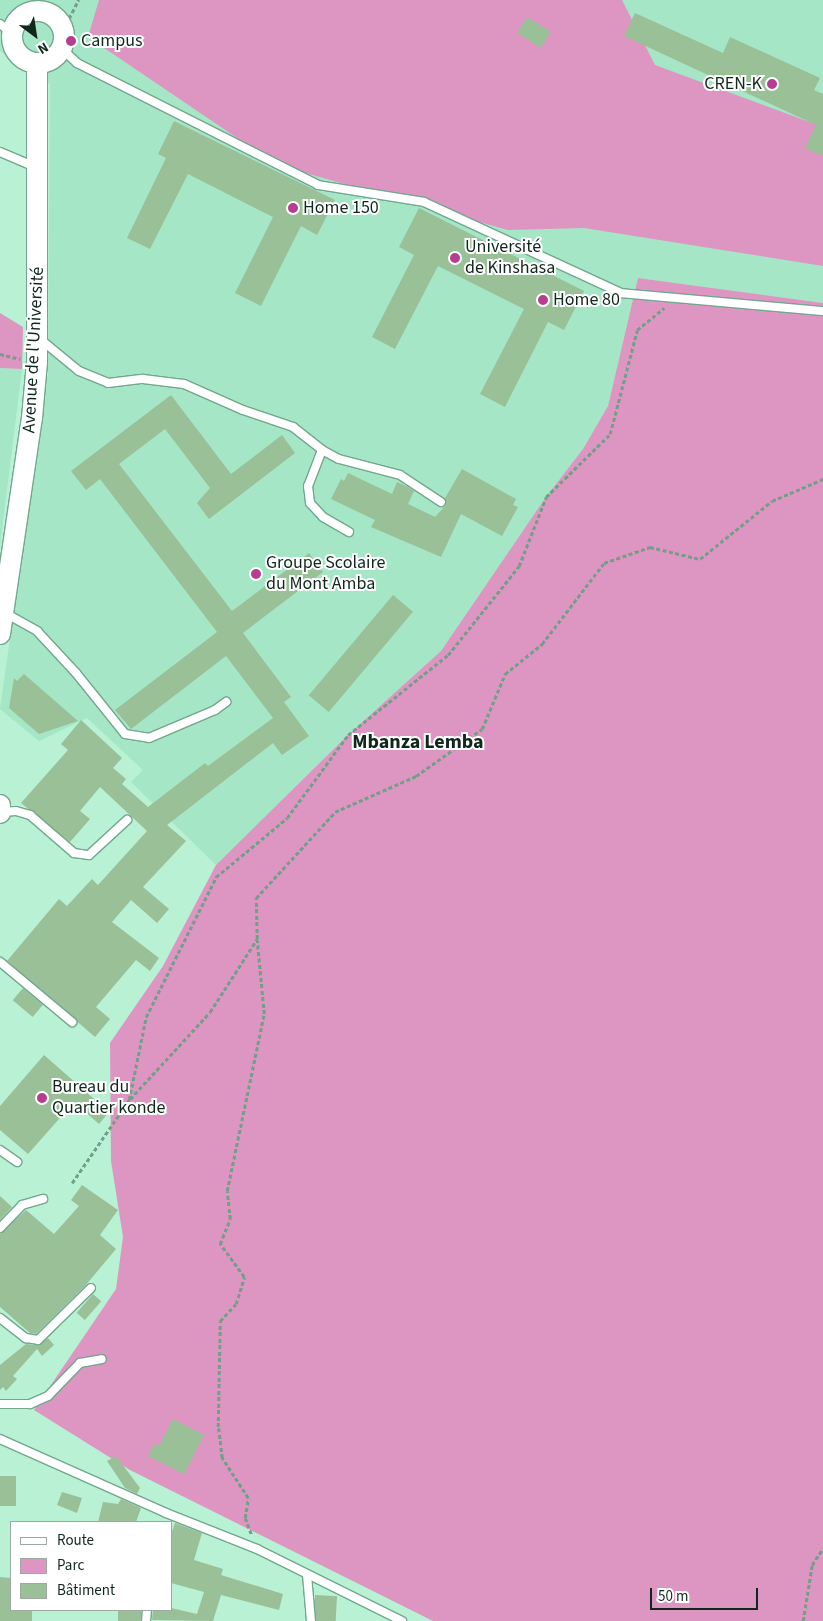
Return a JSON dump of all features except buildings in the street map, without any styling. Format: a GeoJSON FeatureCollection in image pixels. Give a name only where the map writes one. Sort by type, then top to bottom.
{"type":"FeatureCollection","features":[{"type":"Feature","properties":{"kind":"street"},"geometry":{"type":"LineString","coordinates":[[39,5],[58,20],[62,39],[49,61],[36,63],[18,54],[6,28],[39,5]]}},
{"type":"Feature","properties":{"kind":"street","name":"Avenue de l'Université"},"geometry":{"type":"LineString","coordinates":[[0,634],[32,418],[37,362],[38,167],[36,63]]}},
{"type":"Feature","properties":{"kind":"street"},"geometry":{"type":"LineString","coordinates":[[0,805],[0,813]]}},
{"type":"Feature","properties":{"kind":"lane"},"geometry":{"type":"LineString","coordinates":[[62,39],[77,63],[318,185],[424,202],[606,288],[621,293],[675,299],[823,311]]}},
{"type":"Feature","properties":{"kind":"lane"},"geometry":{"type":"LineString","coordinates":[[0,152],[38,167]]}},
{"type":"Feature","properties":{"kind":"lane"},"geometry":{"type":"LineString","coordinates":[[37,336],[79,371],[108,383],[143,379],[184,384],[243,410],[293,427],[322,450],[339,459],[400,474],[441,502]]}},
{"type":"Feature","properties":{"kind":"lane"},"geometry":{"type":"LineString","coordinates":[[322,450],[308,486],[310,503],[322,517],[349,532]]}},
{"type":"Feature","properties":{"kind":"lane"},"geometry":{"type":"LineString","coordinates":[[3,612],[36,631],[76,674],[125,734],[149,738],[215,710],[226,702]]}},
{"type":"Feature","properties":{"kind":"lane"},"geometry":{"type":"LineString","coordinates":[[0,813],[16,811],[30,815],[74,852],[89,854],[127,820]]}},
{"type":"Feature","properties":{"kind":"lane"},"geometry":{"type":"LineString","coordinates":[[0,962],[72,1022]]}},
{"type":"Feature","properties":{"kind":"lane"},"geometry":{"type":"LineString","coordinates":[[0,1150],[17,1162]]}},
{"type":"Feature","properties":{"kind":"lane"},"geometry":{"type":"LineString","coordinates":[[0,1228],[22,1205],[43,1199]]}},
{"type":"Feature","properties":{"kind":"lane"},"geometry":{"type":"LineString","coordinates":[[0,1318],[26,1338],[38,1340],[91,1288]]}},
{"type":"Feature","properties":{"kind":"lane"},"geometry":{"type":"LineString","coordinates":[[0,1404],[30,1404],[48,1396],[80,1363],[102,1359]]}},
{"type":"Feature","properties":{"kind":"lane"},"geometry":{"type":"LineString","coordinates":[[0,1439],[166,1513],[257,1549],[402,1621]]}},
{"type":"Feature","properties":{"kind":"lane"},"geometry":{"type":"LineString","coordinates":[[164,1521],[166,1513]]}},
{"type":"Feature","properties":{"kind":"lane"},"geometry":{"type":"LineString","coordinates":[[307,1575],[312,1621]]}},
{"type":"Feature","properties":{"kind":"path"},"geometry":{"type":"LineString","coordinates":[[62,39],[78,0]]}},
{"type":"Feature","properties":{"kind":"path"},"geometry":{"type":"LineString","coordinates":[[129,1100],[146,1017],[216,877],[287,818],[348,735],[454,648],[519,566],[546,497],[610,434],[637,330],[675,299]]}},
{"type":"Feature","properties":{"kind":"path"},"geometry":{"type":"LineString","coordinates":[[0,354],[37,362]]}},
{"type":"Feature","properties":{"kind":"path"},"geometry":{"type":"LineString","coordinates":[[257,1549],[245,1518],[248,1498],[222,1458],[218,1427],[220,1321],[236,1304],[244,1277],[220,1244],[230,1219],[227,1191],[264,1014],[257,939],[256,898],[335,812],[416,776],[482,729],[505,674],[542,644],[604,563],[650,547],[700,559],[772,501],[823,479]]}},
{"type":"Feature","properties":{"kind":"path"},"geometry":{"type":"LineString","coordinates":[[72,1183],[129,1100],[210,1012],[257,939]]}},
{"type":"Feature","properties":{"kind":"path"},"geometry":{"type":"LineString","coordinates":[[803,1621],[812,1565],[823,1548]]}},
{"type":"Feature","properties":{"kind":"shaded area"},"geometry":{"type":"Polygon","coordinates":[[[0,0],[823,0],[823,303],[638,278],[608,406],[583,449],[546,497],[441,651],[348,735],[216,865],[131,782],[143,770],[87,718],[39,741],[0,709],[48,371],[50,84],[0,51],[0,0]]]}},
{"type":"Feature","properties":{"kind":"shaded area"},"geometry":{"type":"Polygon","coordinates":[[[0,368],[22,369],[0,546],[0,368]]]}},
{"type":"Feature","properties":{"kind":"green space"},"geometry":{"type":"Polygon","coordinates":[[[99,0],[622,0],[655,65],[823,127],[823,266],[584,228],[508,230],[277,165],[88,37],[99,0]]]}},
{"type":"Feature","properties":{"kind":"green space"},"geometry":{"type":"Polygon","coordinates":[[[638,278],[823,303],[823,1621],[433,1621],[130,1470],[34,1410],[116,1289],[123,1237],[111,1161],[110,1043],[163,966],[216,865],[348,735],[441,651],[546,497],[583,449],[608,406],[638,278]]]}},
{"type":"Feature","properties":{"kind":"green space"},"geometry":{"type":"Polygon","coordinates":[[[0,313],[23,327],[22,369],[0,368],[0,313]]]}},
{"type":"Feature","properties":{"kind":"place","name":"Campus"},"geometry":{"type":"Point","coordinates":[71,41]}},
{"type":"Feature","properties":{"kind":"place","name":"CREN-K"},"geometry":{"type":"Point","coordinates":[772,84]}},
{"type":"Feature","properties":{"kind":"place","name":"Home 150"},"geometry":{"type":"Point","coordinates":[293,208]}},
{"type":"Feature","properties":{"kind":"place","name":"Université de Kinshasa"},"geometry":{"type":"Point","coordinates":[455,258]}},
{"type":"Feature","properties":{"kind":"place","name":"Home 80"},"geometry":{"type":"Point","coordinates":[543,300]}},
{"type":"Feature","properties":{"kind":"place","name":"Groupe Scolaire du Mont Amba"},"geometry":{"type":"Point","coordinates":[256,574]}},
{"type":"Feature","properties":{"kind":"place","name":"Bureau du Quartier konde"},"geometry":{"type":"Point","coordinates":[42,1098]}},
{"type":"Feature","properties":{"kind":"district","name":"Mbanza Lemba"},"geometry":{"type":"Point","coordinates":[418,742]}}]}
